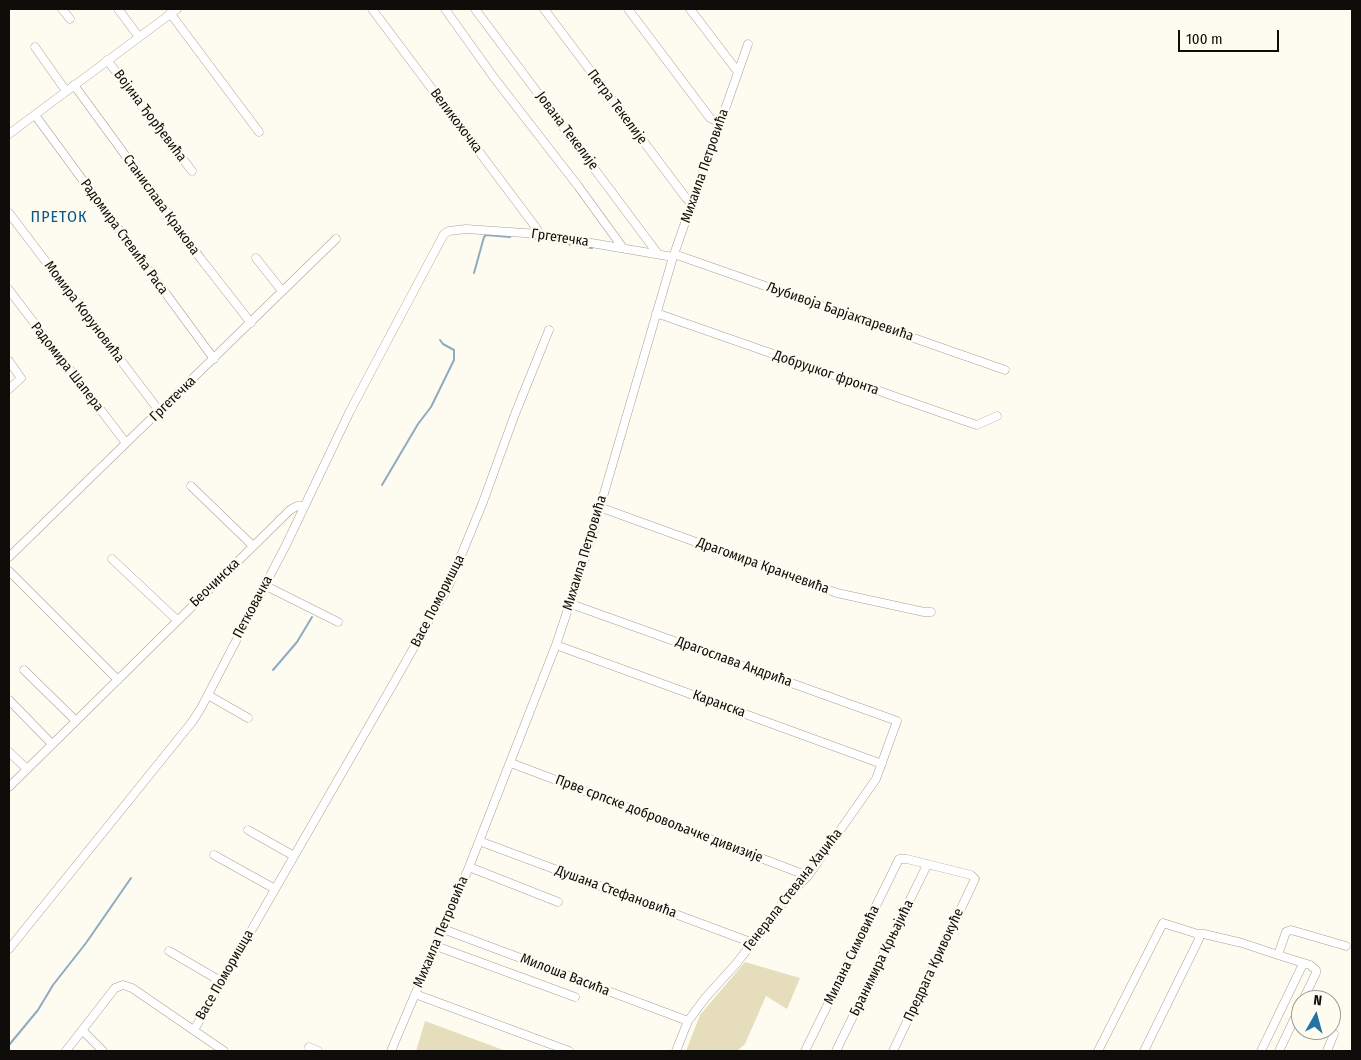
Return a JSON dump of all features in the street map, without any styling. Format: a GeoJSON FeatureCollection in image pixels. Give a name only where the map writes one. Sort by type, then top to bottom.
{"type":"FeatureCollection","features":[{"type":"Feature","properties":{"kind":"street"},"geometry":{"type":"LineString","coordinates":[[62,9],[70,19]]}},
{"type":"Feature","properties":{"kind":"street"},"geometry":{"type":"LineString","coordinates":[[118,9],[139,37]]}},
{"type":"Feature","properties":{"kind":"street","name":"Великохочка"},"geometry":{"type":"LineString","coordinates":[[372,9],[539,234]]}},
{"type":"Feature","properties":{"kind":"street","name":"Јована Текелије"},"geometry":{"type":"LineString","coordinates":[[445,9],[495,79],[578,186],[623,248]]}},
{"type":"Feature","properties":{"kind":"street","name":"Јована Текелије"},"geometry":{"type":"LineString","coordinates":[[475,9],[658,254]]}},
{"type":"Feature","properties":{"kind":"street","name":"Петра Текелије"},"geometry":{"type":"LineString","coordinates":[[544,9],[692,204]]}},
{"type":"Feature","properties":{"kind":"street"},"geometry":{"type":"LineString","coordinates":[[628,9],[710,118],[720,123]]}},
{"type":"Feature","properties":{"kind":"street"},"geometry":{"type":"LineString","coordinates":[[690,9],[738,72]]}},
{"type":"Feature","properties":{"kind":"street"},"geometry":{"type":"LineString","coordinates":[[9,134],[173,11],[259,132]]}},
{"type":"Feature","properties":{"kind":"street","name":"Михаила Петровића"},"geometry":{"type":"LineString","coordinates":[[391,1051],[469,867],[556,645],[570,604],[674,255],[748,44]]}},
{"type":"Feature","properties":{"kind":"street"},"geometry":{"type":"LineString","coordinates":[[35,47],[66,91]]}},
{"type":"Feature","properties":{"kind":"street","name":"Војина Ђорђевића"},"geometry":{"type":"LineString","coordinates":[[107,60],[192,172]]}},
{"type":"Feature","properties":{"kind":"street","name":"Станислава Кракова"},"geometry":{"type":"LineString","coordinates":[[74,85],[201,259],[251,323]]}},
{"type":"Feature","properties":{"kind":"street","name":"Радомира Стевића Раса"},"geometry":{"type":"LineString","coordinates":[[35,115],[214,359]]}},
{"type":"Feature","properties":{"kind":"street","name":"Момира Коруновића"},"geometry":{"type":"LineString","coordinates":[[9,213],[160,412]]}},
{"type":"Feature","properties":{"kind":"street","name":"Гргетечка"},"geometry":{"type":"LineString","coordinates":[[446,232],[466,229],[539,234],[674,255]]}},
{"type":"Feature","properties":{"kind":"street","name":"Петковачка"},"geometry":{"type":"LineString","coordinates":[[9,949],[192,722],[208,695],[355,402],[446,232]]}},
{"type":"Feature","properties":{"kind":"street","name":"Гргетечка"},"geometry":{"type":"LineString","coordinates":[[9,557],[336,239]]}},
{"type":"Feature","properties":{"kind":"street","name":"Љубивоја Барјактаревића"},"geometry":{"type":"LineString","coordinates":[[674,255],[1005,370]]}},
{"type":"Feature","properties":{"kind":"street"},"geometry":{"type":"LineString","coordinates":[[256,258],[282,292]]}},
{"type":"Feature","properties":{"kind":"street","name":"Радомира Шапера"},"geometry":{"type":"LineString","coordinates":[[9,290],[126,443]]}},
{"type":"Feature","properties":{"kind":"street","name":"Добруџког фронта"},"geometry":{"type":"LineString","coordinates":[[656,314],[977,425],[997,416]]}},
{"type":"Feature","properties":{"kind":"street","name":"Васе Поморишца"},"geometry":{"type":"LineString","coordinates":[[224,1051],[194,1030],[449,585],[483,502],[514,414],[549,330]]}},
{"type":"Feature","properties":{"kind":"street"},"geometry":{"type":"LineString","coordinates":[[9,361],[22,378],[9,390]]}},
{"type":"Feature","properties":{"kind":"street"},"geometry":{"type":"LineString","coordinates":[[191,486],[253,546]]}},
{"type":"Feature","properties":{"kind":"street","name":"Беочинска"},"geometry":{"type":"LineString","coordinates":[[9,786],[290,510],[297,506],[304,506]]}},
{"type":"Feature","properties":{"kind":"street","name":"Драгомира Кранчевића"},"geometry":{"type":"LineString","coordinates":[[599,507],[837,593],[931,612]]}},
{"type":"Feature","properties":{"kind":"street"},"geometry":{"type":"LineString","coordinates":[[112,559],[177,620]]}},
{"type":"Feature","properties":{"kind":"street"},"geometry":{"type":"LineString","coordinates":[[9,571],[118,680]]}},
{"type":"Feature","properties":{"kind":"street"},"geometry":{"type":"LineString","coordinates":[[264,585],[338,622]]}},
{"type":"Feature","properties":{"kind":"street","name":"Драгослава Андрића"},"geometry":{"type":"LineString","coordinates":[[570,604],[897,721]]}},
{"type":"Feature","properties":{"kind":"street","name":"Каранска"},"geometry":{"type":"LineString","coordinates":[[556,645],[882,764]]}},
{"type":"Feature","properties":{"kind":"street"},"geometry":{"type":"LineString","coordinates":[[24,670],[76,721]]}},
{"type":"Feature","properties":{"kind":"street"},"geometry":{"type":"LineString","coordinates":[[208,695],[248,718]]}},
{"type":"Feature","properties":{"kind":"street"},"geometry":{"type":"LineString","coordinates":[[9,700],[52,744]]}},
{"type":"Feature","properties":{"kind":"street","name":"Генерала Стевана Хаџића"},"geometry":{"type":"LineString","coordinates":[[676,1051],[688,1021],[753,943],[788,895],[808,876],[876,779],[897,721]]}},
{"type":"Feature","properties":{"kind":"street"},"geometry":{"type":"LineString","coordinates":[[9,752],[27,769]]}},
{"type":"Feature","properties":{"kind":"street","name":"Прве српске добровољачке дивизије"},"geometry":{"type":"LineString","coordinates":[[511,763],[808,876]]}},
{"type":"Feature","properties":{"kind":"street"},"geometry":{"type":"LineString","coordinates":[[248,830],[294,856]]}},
{"type":"Feature","properties":{"kind":"street","name":"Душана Стефановића"},"geometry":{"type":"LineString","coordinates":[[479,841],[753,943]]}},
{"type":"Feature","properties":{"kind":"street"},"geometry":{"type":"LineString","coordinates":[[214,855],[275,888]]}},
{"type":"Feature","properties":{"kind":"street","name":"Милана Симовића"},"geometry":{"type":"LineString","coordinates":[[805,1051],[899,859],[908,859],[928,865]]}},
{"type":"Feature","properties":{"kind":"street","name":"Предрага Кривокуће"},"geometry":{"type":"LineString","coordinates":[[893,1051],[975,879],[971,875],[928,865]]}},
{"type":"Feature","properties":{"kind":"street","name":"Бранимира Крњајића"},"geometry":{"type":"LineString","coordinates":[[836,1051],[928,865]]}},
{"type":"Feature","properties":{"kind":"street"},"geometry":{"type":"LineString","coordinates":[[469,867],[558,902]]}},
{"type":"Feature","properties":{"kind":"street"},"geometry":{"type":"LineString","coordinates":[[1098,1051],[1163,923],[1198,934],[1242,943],[1314,967],[1316,973],[1308,990]]}},
{"type":"Feature","properties":{"kind":"street","name":"Милоша Васића"},"geometry":{"type":"LineString","coordinates":[[443,929],[688,1021]]}},
{"type":"Feature","properties":{"kind":"street"},"geometry":{"type":"LineString","coordinates":[[1278,956],[1284,936],[1288,930],[1346,946]]}},
{"type":"Feature","properties":{"kind":"street"},"geometry":{"type":"LineString","coordinates":[[1144,1051],[1199,940],[1198,934]]}},
{"type":"Feature","properties":{"kind":"street"},"geometry":{"type":"LineString","coordinates":[[436,946],[575,997]]}},
{"type":"Feature","properties":{"kind":"street"},"geometry":{"type":"LineString","coordinates":[[168,951],[222,982]]}},
{"type":"Feature","properties":{"kind":"street"},"geometry":{"type":"LineString","coordinates":[[1261,1051],[1303,964]]}},
{"type":"Feature","properties":{"kind":"street"},"geometry":{"type":"LineString","coordinates":[[66,1051],[115,988],[123,985],[132,988],[194,1030]]}},
{"type":"Feature","properties":{"kind":"street"},"geometry":{"type":"LineString","coordinates":[[415,994],[569,1051]]}},
{"type":"Feature","properties":{"kind":"street"},"geometry":{"type":"LineString","coordinates":[[1280,1051],[1291,1027]]}},
{"type":"Feature","properties":{"kind":"street"},"geometry":{"type":"LineString","coordinates":[[83,1031],[103,1051]]}},
{"type":"Feature","properties":{"kind":"street"},"geometry":{"type":"LineString","coordinates":[[309,1047],[318,1051]]}},
{"type":"Feature","properties":{"kind":"shaded area"},"geometry":{"type":"Polygon","coordinates":[[[745,962],[800,978],[787,1009],[766,996],[745,1044],[737,1051],[686,1051],[700,1015],[745,962]]]}},
{"type":"Feature","properties":{"kind":"shaded area"},"geometry":{"type":"Polygon","coordinates":[[[425,1021],[506,1051],[416,1051],[425,1021]]]}},
{"type":"Feature","properties":{"kind":"waterway"},"geometry":{"type":"LineString","coordinates":[[474,273],[484,237],[486,235],[510,237]]}},
{"type":"Feature","properties":{"kind":"waterway"},"geometry":{"type":"LineString","coordinates":[[530,238],[592,248]]}},
{"type":"Feature","properties":{"kind":"waterway"},"geometry":{"type":"LineString","coordinates":[[382,485],[418,424],[431,407],[454,360],[454,350],[443,344],[440,340]]}},
{"type":"Feature","properties":{"kind":"waterway"},"geometry":{"type":"LineString","coordinates":[[273,670],[297,642],[312,617]]}},
{"type":"Feature","properties":{"kind":"waterway"},"geometry":{"type":"LineString","coordinates":[[9,1045],[38,1010],[53,985],[86,943],[131,878]]}},
{"type":"Feature","properties":{"kind":"district","name":"ПРЕТОК"},"geometry":{"type":"Point","coordinates":[59,218]}}]}
